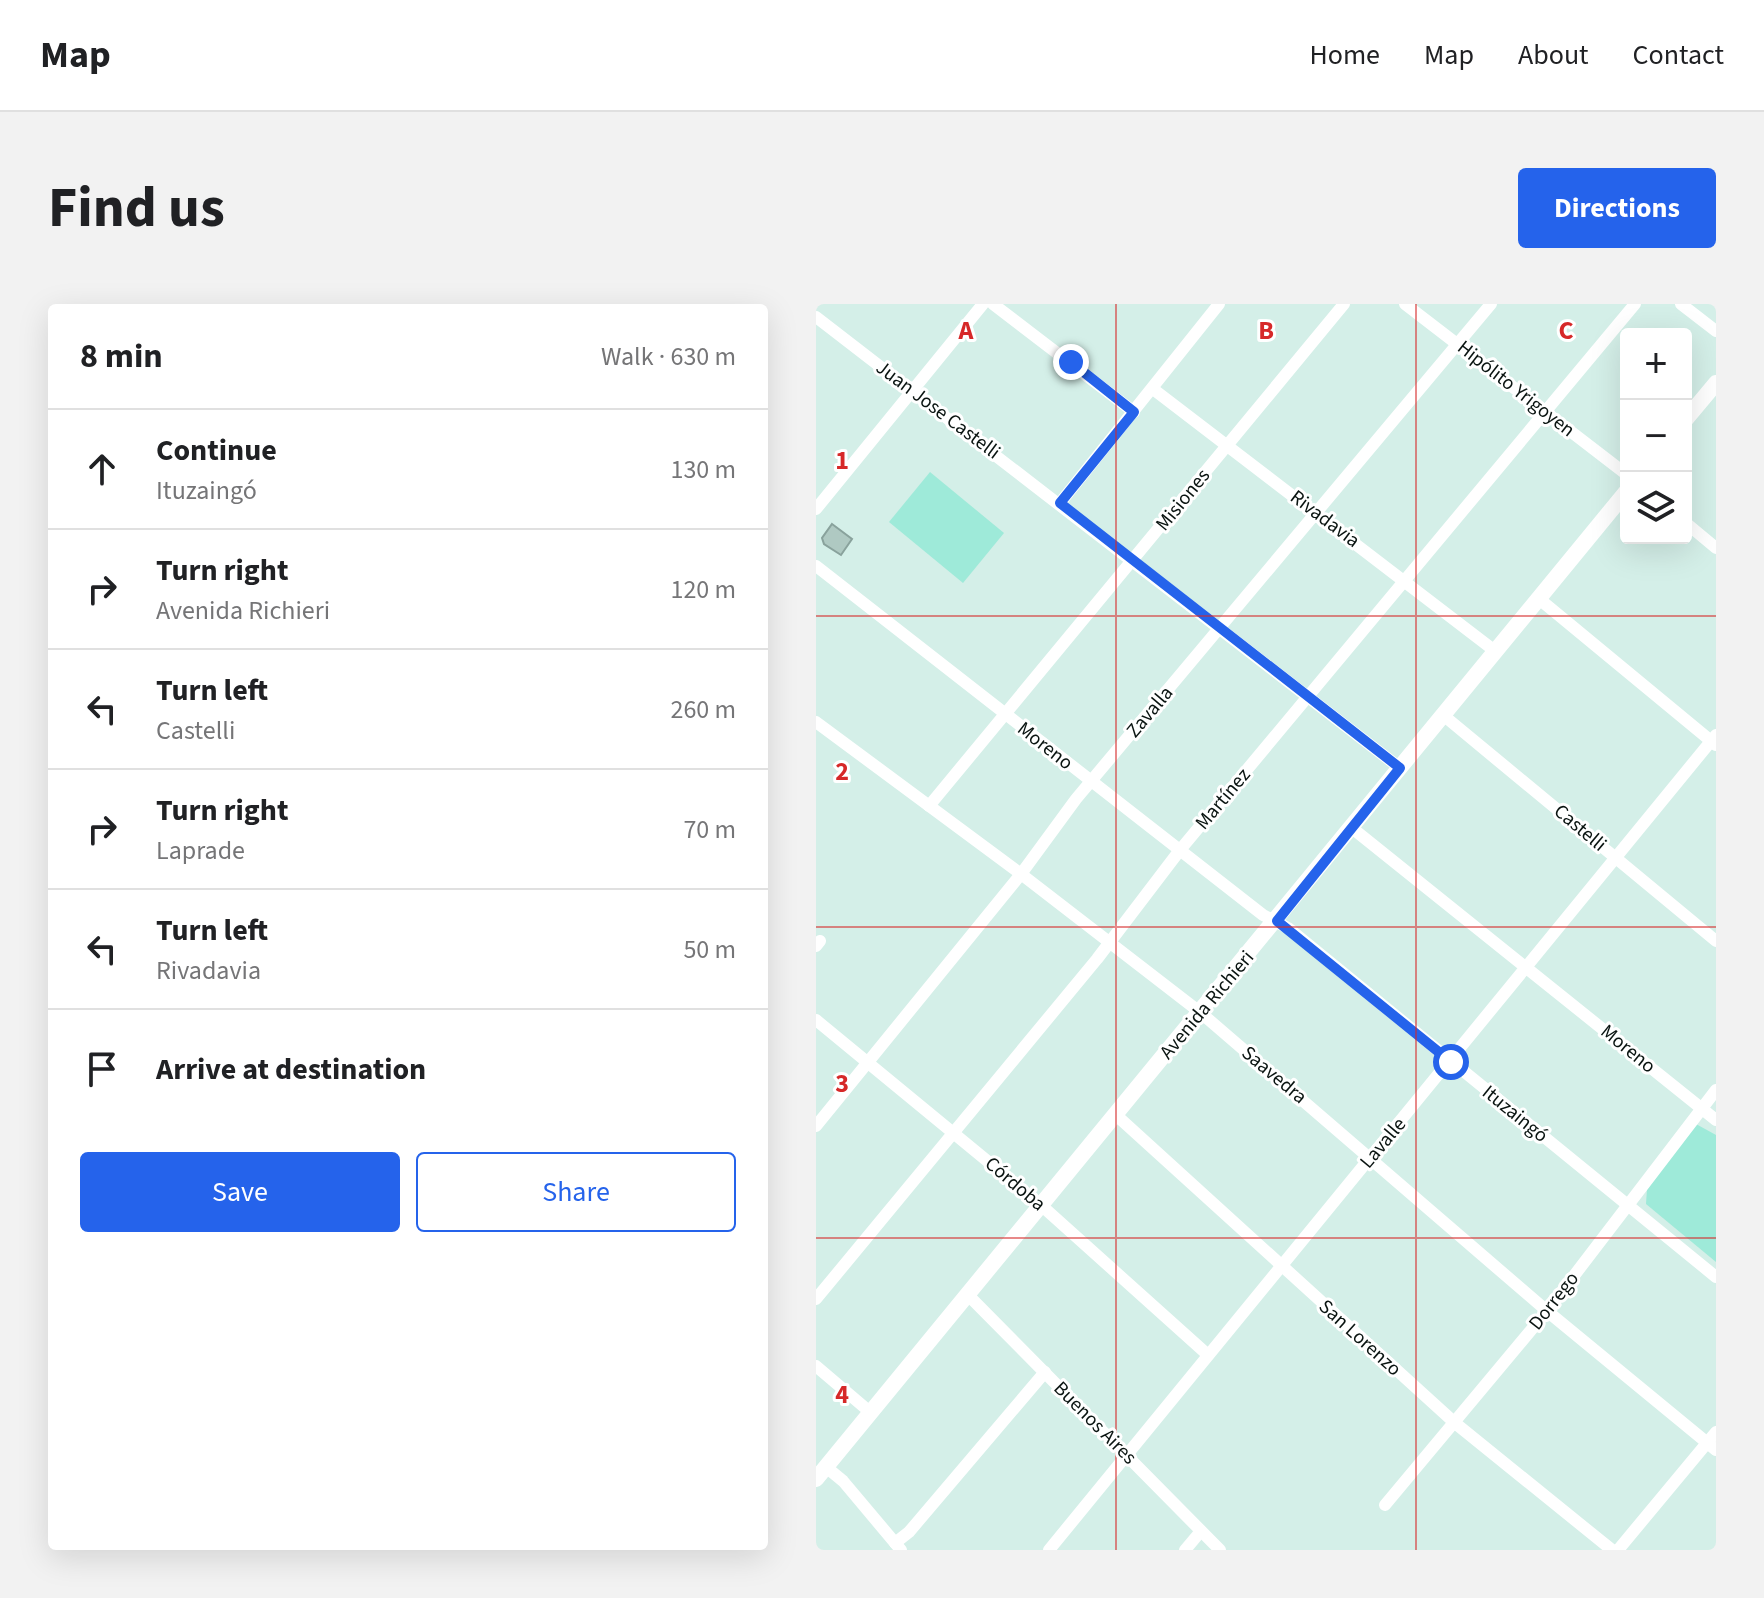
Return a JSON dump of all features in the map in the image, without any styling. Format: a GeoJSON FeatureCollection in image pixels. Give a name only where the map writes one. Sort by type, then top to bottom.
{"type":"FeatureCollection","features":[{"type":"Feature","properties":{"kind":"street"},"geometry":{"type":"LineString","coordinates":[[816,509],[983,304]]}},
{"type":"Feature","properties":{"kind":"street"},"geometry":{"type":"LineString","coordinates":[[993,304],[1134,412]]}},
{"type":"Feature","properties":{"kind":"street"},"geometry":{"type":"LineString","coordinates":[[1219,304],[1060,503],[1400,768]]}},
{"type":"Feature","properties":{"kind":"street","name":"Misiones"},"geometry":{"type":"LineString","coordinates":[[929,806],[1344,304]]}},
{"type":"Feature","properties":{"kind":"street","name":"Hipólito Yrigoyen"},"geometry":{"type":"LineString","coordinates":[[1405,304],[1623,472]]}},
{"type":"Feature","properties":{"kind":"street","name":"Zavalla"},"geometry":{"type":"LineString","coordinates":[[816,1126],[1021,874],[1054,826],[1491,304]]}},
{"type":"Feature","properties":{"kind":"street","name":"Martínez"},"geometry":{"type":"LineString","coordinates":[[816,1299],[1109,942],[1180,850],[1635,304]]}},
{"type":"Feature","properties":{"kind":"street"},"geometry":{"type":"LineString","coordinates":[[1681,304],[1716,331]]}},
{"type":"Feature","properties":{"kind":"street","name":"Juan Jose Castelli"},"geometry":{"type":"LineString","coordinates":[[816,317],[1060,503]]}},
{"type":"Feature","properties":{"kind":"street"},"geometry":{"type":"LineString","coordinates":[[1692,412],[1716,383]]}},
{"type":"Feature","properties":{"kind":"street","name":"Rivadavia"},"geometry":{"type":"LineString","coordinates":[[1153,389],[1318,512],[1495,651]]}},
{"type":"Feature","properties":{"kind":"street","name":"Avenida Richieri"},"geometry":{"type":"LineString","coordinates":[[821,1473],[1620,499]]}},
{"type":"Feature","properties":{"kind":"street"},"geometry":{"type":"LineString","coordinates":[[1692,528],[1716,548]]}},
{"type":"Feature","properties":{"kind":"street","name":"Moreno"},"geometry":{"type":"LineString","coordinates":[[816,566],[1180,850],[1277,921]]}},
{"type":"Feature","properties":{"kind":"street"},"geometry":{"type":"LineString","coordinates":[[1538,598],[1714,740]]}},
{"type":"Feature","properties":{"kind":"street","name":"Castelli"},"geometry":{"type":"LineString","coordinates":[[1443,715],[1716,941]]}},
{"type":"Feature","properties":{"kind":"street","name":"Saavedra"},"geometry":{"type":"LineString","coordinates":[[816,722],[1201,1013],[1547,1311],[1713,1441]]}},
{"type":"Feature","properties":{"kind":"street","name":"Lavalle"},"geometry":{"type":"LineString","coordinates":[[1049,1550],[1714,740]]}},
{"type":"Feature","properties":{"kind":"street","name":"Moreno"},"geometry":{"type":"LineString","coordinates":[[1352,828],[1716,1120]]}},
{"type":"Feature","properties":{"kind":"street","name":"Ituzaingó"},"geometry":{"type":"LineString","coordinates":[[1277,921],[1716,1277]]}},
{"type":"Feature","properties":{"kind":"street","name":"Córdoba"},"geometry":{"type":"LineString","coordinates":[[816,1020],[1042,1206],[1208,1355]]}},
{"type":"Feature","properties":{"kind":"street","name":"Dorrego"},"geometry":{"type":"LineString","coordinates":[[1385,1505],[1547,1311],[1716,1090]]}},
{"type":"Feature","properties":{"kind":"street","name":"San Lorenzo"},"geometry":{"type":"LineString","coordinates":[[1116,1115],[1455,1423],[1612,1550]]}},
{"type":"Feature","properties":{"kind":"street","name":"Buenos Aires"},"geometry":{"type":"LineString","coordinates":[[969,1296],[1220,1550]]}},
{"type":"Feature","properties":{"kind":"street"},"geometry":{"type":"LineString","coordinates":[[816,1366],[870,1412]]}},
{"type":"Feature","properties":{"kind":"street"},"geometry":{"type":"LineString","coordinates":[[821,1473],[843,1481],[898,1547],[1045,1372]]}},
{"type":"Feature","properties":{"kind":"street"},"geometry":{"type":"LineString","coordinates":[[1618,1550],[1713,1441]]}},
{"type":"Feature","properties":{"kind":"street"},"geometry":{"type":"LineString","coordinates":[[1185,1550],[1201,1531]]}},
{"type":"Feature","properties":{"kind":"green space"},"geometry":{"type":"Polygon","coordinates":[[[930,472],[1004,533],[963,583],[889,522],[930,472]]]}},
{"type":"Feature","properties":{"kind":"green space"},"geometry":{"type":"Polygon","coordinates":[[[1696,1124],[1716,1135],[1716,1262],[1646,1204],[1647,1189],[1696,1124]]]}},
{"type":"Feature","properties":{"kind":"building"},"geometry":{"type":"Polygon","coordinates":[[[832,524],[852,539],[841,555],[824,544],[822,538],[832,524]]]}},
{"type":"Feature","properties":{"kind":"route"},"geometry":{"type":"LineString","coordinates":[[1071,362],[1134,412],[1060,503],[1400,768],[1277,921],[1451,1062]]}}]}
